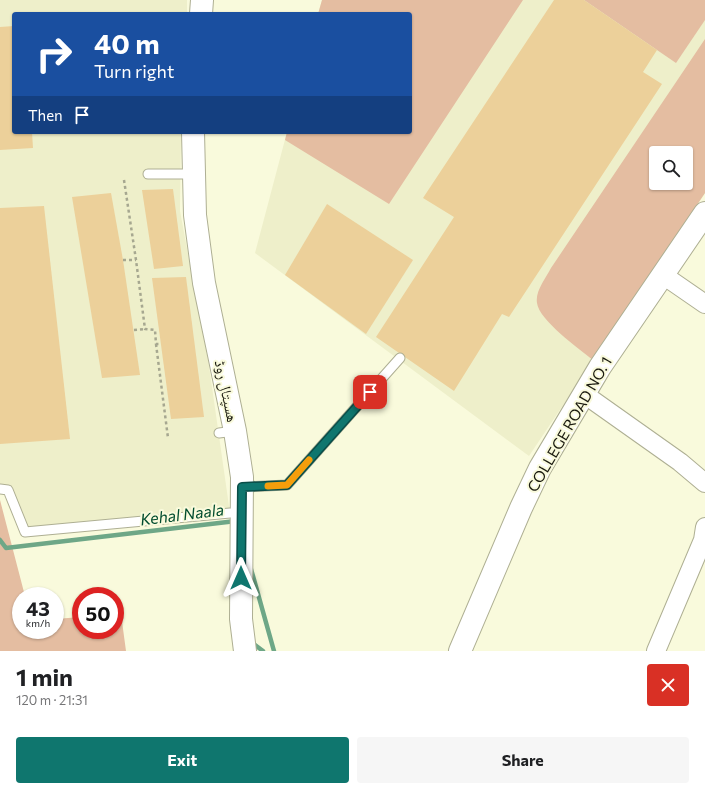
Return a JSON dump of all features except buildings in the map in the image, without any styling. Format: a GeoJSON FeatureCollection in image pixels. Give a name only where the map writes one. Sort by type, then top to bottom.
{"type":"FeatureCollection","features":[{"type":"Feature","properties":{"kind":"main road"},"geometry":{"type":"LineString","coordinates":[[200,12],[202,0]]}},
{"type":"Feature","properties":{"kind":"main road","name":"ھسپتال روڈ"},"geometry":{"type":"LineString","coordinates":[[193,134],[195,216],[204,283],[227,432],[242,477],[242,487],[236,517],[241,551],[241,619],[245,647]]}},
{"type":"Feature","properties":{"kind":"main road","name":"COLLEGE ROAD NO. 1"},"geometry":{"type":"LineString","coordinates":[[460,651],[518,515],[540,468],[600,367],[705,213]]}},
{"type":"Feature","properties":{"kind":"street"},"geometry":{"type":"LineString","coordinates":[[663,275],[705,304]]}},
{"type":"Feature","properties":{"kind":"street"},"geometry":{"type":"LineString","coordinates":[[584,394],[680,462],[705,483]]}},
{"type":"Feature","properties":{"kind":"street"},"geometry":{"type":"LineString","coordinates":[[656,651],[703,540],[705,527]]}},
{"type":"Feature","properties":{"kind":"lane"},"geometry":{"type":"LineString","coordinates":[[148,174],[194,174]]}},
{"type":"Feature","properties":{"kind":"lane"},"geometry":{"type":"LineString","coordinates":[[242,487],[287,485],[400,358]]}},
{"type":"Feature","properties":{"kind":"lane"},"geometry":{"type":"LineString","coordinates":[[0,489],[8,490],[25,532],[236,517]]}},
{"type":"Feature","properties":{"kind":"path"},"geometry":{"type":"LineString","coordinates":[[124,180],[136,260],[144,329]]}},
{"type":"Feature","properties":{"kind":"path"},"geometry":{"type":"LineString","coordinates":[[123,260],[136,260]]}},
{"type":"Feature","properties":{"kind":"path"},"geometry":{"type":"LineString","coordinates":[[134,330],[155,330],[168,438]]}},
{"type":"Feature","properties":{"kind":"path"},"geometry":{"type":"LineString","coordinates":[[156,344],[161,344]]}},
{"type":"Feature","properties":{"kind":"shaded area"},"geometry":{"type":"Polygon","coordinates":[[[0,0],[187,0],[187,12],[12,12],[12,134],[181,134],[180,211],[209,366],[230,513],[25,532],[8,491],[0,489],[0,0]]]}},
{"type":"Feature","properties":{"kind":"shaded area"},"geometry":{"type":"Polygon","coordinates":[[[322,0],[705,0],[705,193],[529,456],[255,253],[286,134],[412,134],[412,12],[319,12],[322,0]]]}},
{"type":"Feature","properties":{"kind":"shaded area"},"geometry":{"type":"Polygon","coordinates":[[[322,0],[523,0],[389,204],[285,140],[286,134],[412,134],[412,12],[319,12],[322,0]]]}},
{"type":"Feature","properties":{"kind":"shaded area"},"geometry":{"type":"Polygon","coordinates":[[[584,0],[705,0],[705,20],[676,63],[584,0]]]}},
{"type":"Feature","properties":{"kind":"shaded area"},"geometry":{"type":"Polygon","coordinates":[[[705,39],[705,193],[593,360],[560,334],[539,310],[537,298],[541,285],[705,39]]]}},
{"type":"Feature","properties":{"kind":"shaded area"},"geometry":{"type":"Polygon","coordinates":[[[0,500],[23,587],[12,587],[12,639],[64,639],[64,618],[72,618],[72,639],[124,639],[124,636],[126,651],[0,651],[0,500]]]}},
{"type":"Feature","properties":{"kind":"waterway","name":"Kehal Naala"},"geometry":{"type":"LineString","coordinates":[[0,540],[6,548],[236,521]]}},
{"type":"Feature","properties":{"kind":"waterway","name":"Kehal Naala"},"geometry":{"type":"LineString","coordinates":[[251,569],[274,651]]}},
{"type":"Feature","properties":{"kind":"waterway"},"geometry":{"type":"LineString","coordinates":[[251,642],[263,651]]}},
{"type":"Feature","properties":{"kind":"slow traffic"},"geometry":{"type":"LineString","coordinates":[[268,486],[287,485],[309,460]]}},
{"type":"Feature","properties":{"kind":"route"},"geometry":{"type":"LineString","coordinates":[[241,578],[242,487],[287,485],[370,392]]}}]}
